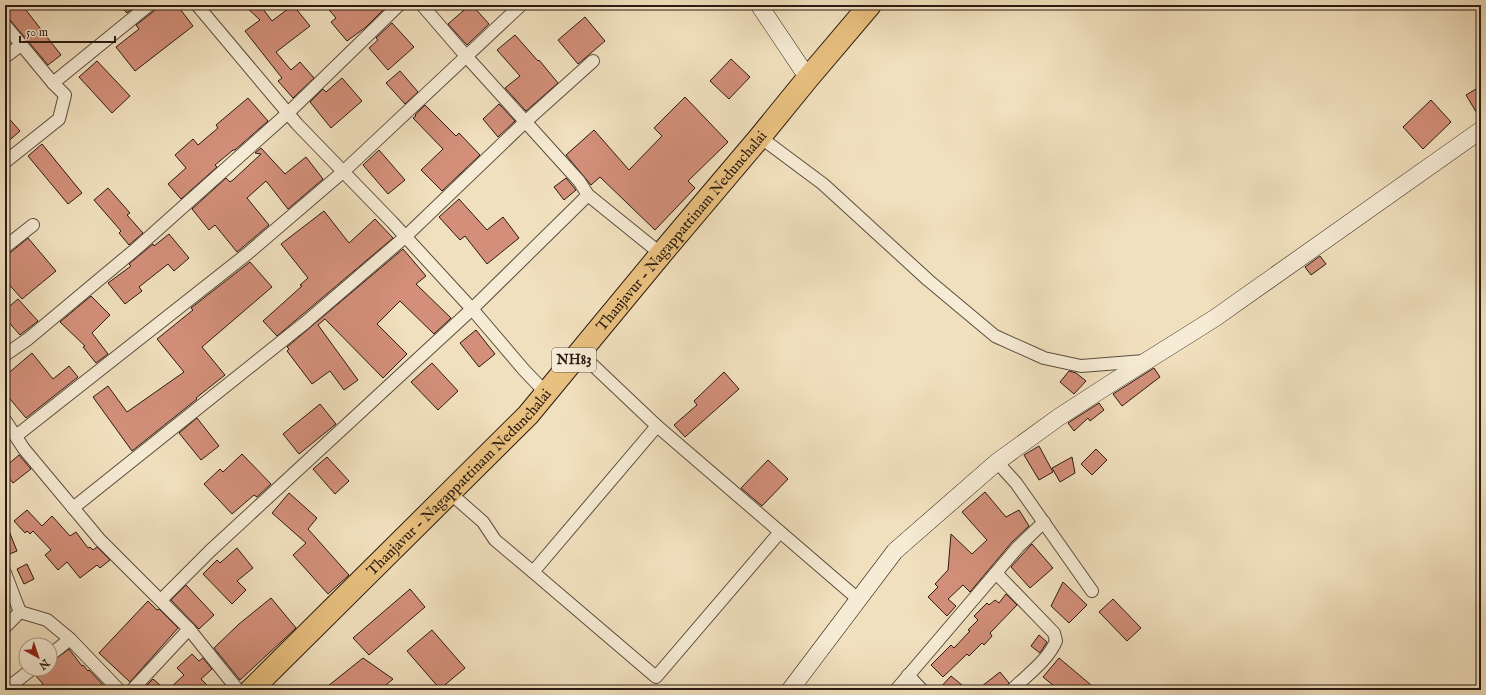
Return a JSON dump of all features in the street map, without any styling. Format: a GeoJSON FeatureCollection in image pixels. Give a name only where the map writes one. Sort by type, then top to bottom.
{"type":"FeatureCollection","features":[{"type":"Feature","properties":{"kind":"highway","name":"Thanjavur - Nagappattinam Nedunchalai"},"geometry":{"type":"LineString","coordinates":[[251,690],[528,416],[661,254],[870,5]]}},
{"type":"Feature","properties":{"kind":"street"},"geometry":{"type":"LineString","coordinates":[[53,83],[149,5]]}},
{"type":"Feature","properties":{"kind":"street"},"geometry":{"type":"LineString","coordinates":[[196,5],[288,113],[472,309],[524,370],[546,393]]}},
{"type":"Feature","properties":{"kind":"street"},"geometry":{"type":"LineString","coordinates":[[5,355],[28,339],[138,248],[288,113],[399,5]]}},
{"type":"Feature","properties":{"kind":"street"},"geometry":{"type":"LineString","coordinates":[[422,5],[579,181],[588,195],[661,254]]}},
{"type":"Feature","properties":{"kind":"street"},"geometry":{"type":"LineString","coordinates":[[16,436],[247,254],[344,171],[521,5]]}},
{"type":"Feature","properties":{"kind":"street"},"geometry":{"type":"LineString","coordinates":[[759,5],[808,78]]}},
{"type":"Feature","properties":{"kind":"street"},"geometry":{"type":"LineString","coordinates":[[5,25],[53,83],[65,95],[59,118],[5,162]]}},
{"type":"Feature","properties":{"kind":"street"},"geometry":{"type":"LineString","coordinates":[[5,57],[21,45]]}},
{"type":"Feature","properties":{"kind":"street"},"geometry":{"type":"LineString","coordinates":[[73,508],[306,322],[405,238],[526,122],[593,61]]}},
{"type":"Feature","properties":{"kind":"street"},"geometry":{"type":"LineString","coordinates":[[790,690],[895,550],[997,462],[1059,417],[1215,318],[1481,130]]}},
{"type":"Feature","properties":{"kind":"street"},"geometry":{"type":"LineString","coordinates":[[760,137],[823,184],[928,280],[995,336],[1044,358],[1081,366],[1146,361]]}},
{"type":"Feature","properties":{"kind":"street"},"geometry":{"type":"LineString","coordinates":[[160,600],[210,550],[472,309],[588,195]]}},
{"type":"Feature","properties":{"kind":"street"},"geometry":{"type":"LineString","coordinates":[[5,246],[33,225]]}},
{"type":"Feature","properties":{"kind":"street"},"geometry":{"type":"LineString","coordinates":[[580,352],[657,426],[858,599]]}},
{"type":"Feature","properties":{"kind":"street"},"geometry":{"type":"LineString","coordinates":[[5,420],[16,436],[100,540],[189,629],[238,690]]}},
{"type":"Feature","properties":{"kind":"street"},"geometry":{"type":"LineString","coordinates":[[533,572],[657,426]]}},
{"type":"Feature","properties":{"kind":"street"},"geometry":{"type":"LineString","coordinates":[[997,462],[1016,483],[1092,591]]}},
{"type":"Feature","properties":{"kind":"street"},"geometry":{"type":"LineString","coordinates":[[450,493],[483,522],[496,540],[656,677],[780,532]]}},
{"type":"Feature","properties":{"kind":"street"},"geometry":{"type":"LineString","coordinates":[[896,690],[1018,547],[1044,522]]}},
{"type":"Feature","properties":{"kind":"street"},"geometry":{"type":"LineString","coordinates":[[5,573],[20,612]]}},
{"type":"Feature","properties":{"kind":"street"},"geometry":{"type":"LineString","coordinates":[[996,573],[1054,633],[1056,641],[1053,648],[1012,690]]}},
{"type":"Feature","properties":{"kind":"street"},"geometry":{"type":"LineString","coordinates":[[5,627],[20,612]]}},
{"type":"Feature","properties":{"kind":"street"},"geometry":{"type":"LineString","coordinates":[[20,612],[48,620],[70,639],[119,690]]}},
{"type":"Feature","properties":{"kind":"street"},"geometry":{"type":"LineString","coordinates":[[132,690],[189,629]]}},
{"type":"Feature","properties":{"kind":"street"},"geometry":{"type":"LineString","coordinates":[[58,649],[70,639]]}},
{"type":"Feature","properties":{"kind":"street"},"geometry":{"type":"LineString","coordinates":[[908,675],[922,690]]}},
{"type":"Feature","properties":{"kind":"street"},"geometry":{"type":"LineString","coordinates":[[5,690],[22,677]]}},
{"type":"Feature","properties":{"kind":"building"},"geometry":{"type":"Polygon","coordinates":[[[5,5],[22,5],[61,55],[48,65],[5,14],[5,5]]]}},
{"type":"Feature","properties":{"kind":"building"},"geometry":{"type":"Polygon","coordinates":[[[120,5],[137,5],[127,13],[120,5]]]}},
{"type":"Feature","properties":{"kind":"building"},"geometry":{"type":"Polygon","coordinates":[[[156,5],[177,5],[193,26],[135,71],[116,47],[139,29],[136,25],[154,11],[156,5]]]}},
{"type":"Feature","properties":{"kind":"building"},"geometry":{"type":"Polygon","coordinates":[[[244,5],[260,5],[272,21],[293,5],[310,26],[276,52],[291,70],[300,62],[314,78],[293,98],[278,81],[282,78],[245,31],[260,20],[244,5]]]}},
{"type":"Feature","properties":{"kind":"building"},"geometry":{"type":"Polygon","coordinates":[[[325,5],[388,5],[366,27],[347,41],[331,22],[336,18],[325,5]]]}},
{"type":"Feature","properties":{"kind":"building"},"geometry":{"type":"Polygon","coordinates":[[[470,5],[472,5],[489,24],[467,45],[448,24],[470,5]]]}},
{"type":"Feature","properties":{"kind":"building"},"geometry":{"type":"Polygon","coordinates":[[[585,17],[605,41],[578,64],[558,40],[585,17]]]}},
{"type":"Feature","properties":{"kind":"building"},"geometry":{"type":"Polygon","coordinates":[[[392,23],[414,47],[388,70],[369,48],[378,40],[376,38],[392,23]]]}},
{"type":"Feature","properties":{"kind":"building"},"geometry":{"type":"Polygon","coordinates":[[[515,35],[558,83],[526,111],[505,88],[520,76],[497,50],[515,35]]]}},
{"type":"Feature","properties":{"kind":"building"},"geometry":{"type":"Polygon","coordinates":[[[731,59],[750,77],[729,99],[710,81],[731,59]]]}},
{"type":"Feature","properties":{"kind":"building"},"geometry":{"type":"Polygon","coordinates":[[[97,61],[130,96],[112,113],[79,77],[97,61]]]}},
{"type":"Feature","properties":{"kind":"building"},"geometry":{"type":"Polygon","coordinates":[[[400,71],[418,92],[405,104],[386,83],[400,71]]]}},
{"type":"Feature","properties":{"kind":"building"},"geometry":{"type":"Polygon","coordinates":[[[342,78],[362,101],[331,128],[310,102],[323,89],[326,92],[342,78]]]}},
{"type":"Feature","properties":{"kind":"building"},"geometry":{"type":"Polygon","coordinates":[[[1481,86],[1481,120],[1466,95],[1481,86]]]}},
{"type":"Feature","properties":{"kind":"building"},"geometry":{"type":"Polygon","coordinates":[[[685,97],[728,142],[688,181],[695,188],[655,230],[600,177],[591,185],[566,155],[594,130],[629,170],[662,136],[654,128],[685,97]]]}},
{"type":"Feature","properties":{"kind":"building"},"geometry":{"type":"Polygon","coordinates":[[[248,98],[268,121],[235,150],[215,165],[217,167],[181,199],[168,184],[186,168],[175,155],[193,139],[198,145],[218,128],[216,125],[248,98]]]}},
{"type":"Feature","properties":{"kind":"building"},"geometry":{"type":"Polygon","coordinates":[[[1431,100],[1451,122],[1423,149],[1403,127],[1431,100]]]}},
{"type":"Feature","properties":{"kind":"building"},"geometry":{"type":"Polygon","coordinates":[[[499,104],[515,121],[498,137],[483,119],[499,104]]]}},
{"type":"Feature","properties":{"kind":"building"},"geometry":{"type":"Polygon","coordinates":[[[425,105],[456,136],[459,133],[480,155],[442,191],[421,170],[443,149],[413,118],[425,105]]]}},
{"type":"Feature","properties":{"kind":"building"},"geometry":{"type":"Polygon","coordinates":[[[5,114],[20,131],[5,144],[5,114]]]}},
{"type":"Feature","properties":{"kind":"building"},"geometry":{"type":"Polygon","coordinates":[[[42,144],[82,193],[68,204],[28,156],[42,144]]]}},
{"type":"Feature","properties":{"kind":"building"},"geometry":{"type":"Polygon","coordinates":[[[261,148],[285,174],[306,157],[323,179],[288,209],[266,181],[247,198],[269,225],[237,252],[215,225],[209,230],[192,209],[226,178],[230,182],[233,180],[261,154],[255,153],[261,148]]]}},
{"type":"Feature","properties":{"kind":"building"},"geometry":{"type":"Polygon","coordinates":[[[379,150],[405,180],[388,194],[363,165],[379,150]]]}},
{"type":"Feature","properties":{"kind":"building"},"geometry":{"type":"Polygon","coordinates":[[[566,178],[576,190],[564,200],[554,187],[566,178]]]}},
{"type":"Feature","properties":{"kind":"building"},"geometry":{"type":"Polygon","coordinates":[[[108,188],[130,213],[127,215],[143,233],[129,245],[119,233],[121,231],[94,200],[108,188]]]}},
{"type":"Feature","properties":{"kind":"building"},"geometry":{"type":"Polygon","coordinates":[[[459,199],[487,230],[503,217],[519,238],[487,264],[465,236],[460,240],[439,217],[459,199]]]}},
{"type":"Feature","properties":{"kind":"building"},"geometry":{"type":"Polygon","coordinates":[[[324,211],[349,243],[375,219],[393,238],[277,336],[263,321],[302,286],[300,285],[308,278],[281,244],[324,211]]]}},
{"type":"Feature","properties":{"kind":"building"},"geometry":{"type":"Polygon","coordinates":[[[169,234],[189,258],[174,271],[168,264],[139,287],[142,291],[125,304],[108,283],[131,266],[129,264],[153,244],[154,246],[169,234]]]}},
{"type":"Feature","properties":{"kind":"building"},"geometry":{"type":"Polygon","coordinates":[[[28,238],[56,271],[22,299],[5,280],[5,257],[28,238]]]}},
{"type":"Feature","properties":{"kind":"building"},"geometry":{"type":"Polygon","coordinates":[[[403,249],[426,276],[416,284],[451,318],[434,334],[400,301],[377,324],[407,354],[383,378],[325,319],[318,325],[358,380],[344,390],[330,371],[312,384],[287,351],[289,349],[287,347],[403,249]]]}},
{"type":"Feature","properties":{"kind":"building"},"geometry":{"type":"Polygon","coordinates":[[[1320,256],[1326,264],[1311,275],[1305,267],[1320,256]]]}},
{"type":"Feature","properties":{"kind":"building"},"geometry":{"type":"Polygon","coordinates":[[[250,262],[272,287],[202,347],[225,375],[132,451],[93,397],[108,386],[127,412],[184,372],[157,339],[193,310],[191,308],[250,262]]]}},
{"type":"Feature","properties":{"kind":"building"},"geometry":{"type":"Polygon","coordinates":[[[91,296],[110,315],[92,333],[108,354],[96,363],[83,347],[85,346],[60,322],[91,296]]]}},
{"type":"Feature","properties":{"kind":"building"},"geometry":{"type":"Polygon","coordinates":[[[18,299],[38,321],[20,335],[5,318],[5,310],[18,299]]]}},
{"type":"Feature","properties":{"kind":"building"},"geometry":{"type":"Polygon","coordinates":[[[476,330],[495,354],[479,367],[460,343],[476,330]]]}},
{"type":"Feature","properties":{"kind":"building"},"geometry":{"type":"Polygon","coordinates":[[[32,353],[53,379],[69,366],[78,377],[26,418],[5,393],[5,376],[32,353]]]}},
{"type":"Feature","properties":{"kind":"building"},"geometry":{"type":"Polygon","coordinates":[[[432,363],[458,391],[438,410],[411,382],[432,363]]]}},
{"type":"Feature","properties":{"kind":"building"},"geometry":{"type":"Polygon","coordinates":[[[1154,368],[1160,377],[1122,406],[1113,394],[1154,368]]]}},
{"type":"Feature","properties":{"kind":"building"},"geometry":{"type":"Polygon","coordinates":[[[1069,371],[1076,373],[1086,381],[1074,394],[1060,382],[1069,371]]]}},
{"type":"Feature","properties":{"kind":"building"},"geometry":{"type":"Polygon","coordinates":[[[724,372],[739,389],[685,437],[674,425],[697,405],[694,401],[724,372]]]}},
{"type":"Feature","properties":{"kind":"building"},"geometry":{"type":"Polygon","coordinates":[[[1099,403],[1104,410],[1090,421],[1088,418],[1074,431],[1068,423],[1099,403]]]}},
{"type":"Feature","properties":{"kind":"building"},"geometry":{"type":"Polygon","coordinates":[[[320,404],[336,424],[299,454],[283,434],[320,404]]]}},
{"type":"Feature","properties":{"kind":"building"},"geometry":{"type":"Polygon","coordinates":[[[197,418],[219,446],[201,460],[179,433],[197,418]]]}},
{"type":"Feature","properties":{"kind":"building"},"geometry":{"type":"Polygon","coordinates":[[[1039,446],[1053,472],[1039,480],[1024,455],[1039,446]]]}},
{"type":"Feature","properties":{"kind":"building"},"geometry":{"type":"Polygon","coordinates":[[[1096,449],[1107,460],[1092,475],[1081,464],[1096,449]]]}},
{"type":"Feature","properties":{"kind":"building"},"geometry":{"type":"Polygon","coordinates":[[[242,454],[271,484],[257,497],[254,495],[232,514],[204,484],[220,469],[223,472],[242,454]]]}},
{"type":"Feature","properties":{"kind":"building"},"geometry":{"type":"Polygon","coordinates":[[[19,455],[31,469],[13,483],[5,473],[5,467],[19,455]]]}},
{"type":"Feature","properties":{"kind":"building"},"geometry":{"type":"Polygon","coordinates":[[[327,457],[349,481],[335,494],[313,469],[327,457]]]}},
{"type":"Feature","properties":{"kind":"building"},"geometry":{"type":"Polygon","coordinates":[[[1072,457],[1075,473],[1060,482],[1052,468],[1072,457]]]}},
{"type":"Feature","properties":{"kind":"building"},"geometry":{"type":"Polygon","coordinates":[[[768,460],[788,479],[762,506],[741,488],[768,460]]]}},
{"type":"Feature","properties":{"kind":"building"},"geometry":{"type":"Polygon","coordinates":[[[985,492],[1006,517],[1019,510],[1029,526],[1012,542],[970,592],[963,585],[948,599],[956,606],[947,616],[928,597],[938,587],[935,584],[948,570],[951,534],[972,554],[987,540],[962,512],[985,492]]]}},
{"type":"Feature","properties":{"kind":"building"},"geometry":{"type":"Polygon","coordinates":[[[289,493],[317,518],[308,529],[349,575],[328,594],[293,555],[306,543],[272,513],[289,493]]]}},
{"type":"Feature","properties":{"kind":"building"},"geometry":{"type":"Polygon","coordinates":[[[27,510],[42,526],[52,516],[70,536],[76,532],[88,548],[90,547],[93,550],[97,547],[110,560],[100,568],[97,565],[80,578],[67,562],[58,570],[45,555],[51,550],[33,531],[30,534],[27,531],[25,533],[14,521],[27,510]]]}},
{"type":"Feature","properties":{"kind":"building"},"geometry":{"type":"Polygon","coordinates":[[[5,521],[17,551],[5,556],[5,521]]]}},
{"type":"Feature","properties":{"kind":"building"},"geometry":{"type":"Polygon","coordinates":[[[1032,544],[1053,568],[1030,588],[1011,567],[1032,544]]]}},
{"type":"Feature","properties":{"kind":"building"},"geometry":{"type":"Polygon","coordinates":[[[237,548],[253,568],[237,581],[246,590],[232,604],[203,574],[217,560],[220,563],[237,548]]]}},
{"type":"Feature","properties":{"kind":"building"},"geometry":{"type":"Polygon","coordinates":[[[27,564],[34,579],[24,584],[17,569],[27,564]]]}},
{"type":"Feature","properties":{"kind":"building"},"geometry":{"type":"Polygon","coordinates":[[[1063,582],[1087,605],[1069,623],[1051,606],[1063,582]]]}},
{"type":"Feature","properties":{"kind":"building"},"geometry":{"type":"Polygon","coordinates":[[[186,585],[214,615],[199,629],[171,600],[186,585]]]}},
{"type":"Feature","properties":{"kind":"building"},"geometry":{"type":"Polygon","coordinates":[[[410,589],[425,607],[369,655],[353,638],[410,589]]]}},
{"type":"Feature","properties":{"kind":"building"},"geometry":{"type":"Polygon","coordinates":[[[1006,594],[1017,605],[990,633],[992,636],[984,645],[982,643],[969,656],[967,654],[943,677],[931,665],[951,645],[954,648],[970,631],[968,630],[978,620],[974,616],[987,603],[989,605],[995,600],[999,603],[1006,594]]]}},
{"type":"Feature","properties":{"kind":"building"},"geometry":{"type":"Polygon","coordinates":[[[271,598],[296,628],[240,680],[214,648],[239,624],[271,598]]]}},
{"type":"Feature","properties":{"kind":"building"},"geometry":{"type":"Polygon","coordinates":[[[1113,599],[1141,628],[1127,641],[1099,612],[1113,599]]]}},
{"type":"Feature","properties":{"kind":"building"},"geometry":{"type":"Polygon","coordinates":[[[148,601],[157,610],[159,609],[178,628],[130,682],[99,653],[148,601]]]}},
{"type":"Feature","properties":{"kind":"building"},"geometry":{"type":"Polygon","coordinates":[[[432,630],[465,668],[440,689],[407,651],[432,630]]]}},
{"type":"Feature","properties":{"kind":"building"},"geometry":{"type":"Polygon","coordinates":[[[1039,635],[1047,642],[1040,653],[1031,646],[1039,635]]]}},
{"type":"Feature","properties":{"kind":"building"},"geometry":{"type":"Polygon","coordinates":[[[69,649],[82,666],[83,665],[88,671],[89,670],[108,690],[36,690],[43,684],[37,677],[58,677],[58,657],[69,649]]]}},
{"type":"Feature","properties":{"kind":"building"},"geometry":{"type":"Polygon","coordinates":[[[192,654],[199,661],[203,658],[212,669],[201,679],[212,690],[168,690],[184,675],[177,668],[192,654]]]}},
{"type":"Feature","properties":{"kind":"building"},"geometry":{"type":"Polygon","coordinates":[[[363,658],[393,679],[380,690],[323,690],[363,658]]]}},
{"type":"Feature","properties":{"kind":"building"},"geometry":{"type":"Polygon","coordinates":[[[1059,658],[1097,690],[1059,690],[1043,677],[1059,658]]]}},
{"type":"Feature","properties":{"kind":"building"},"geometry":{"type":"Polygon","coordinates":[[[1000,672],[1009,683],[1005,690],[977,690],[1000,672]]]}},
{"type":"Feature","properties":{"kind":"building"},"geometry":{"type":"Polygon","coordinates":[[[951,676],[968,690],[938,690],[951,676]]]}},
{"type":"Feature","properties":{"kind":"building"},"geometry":{"type":"Polygon","coordinates":[[[153,679],[166,690],[142,690],[153,679]]]}}]}
